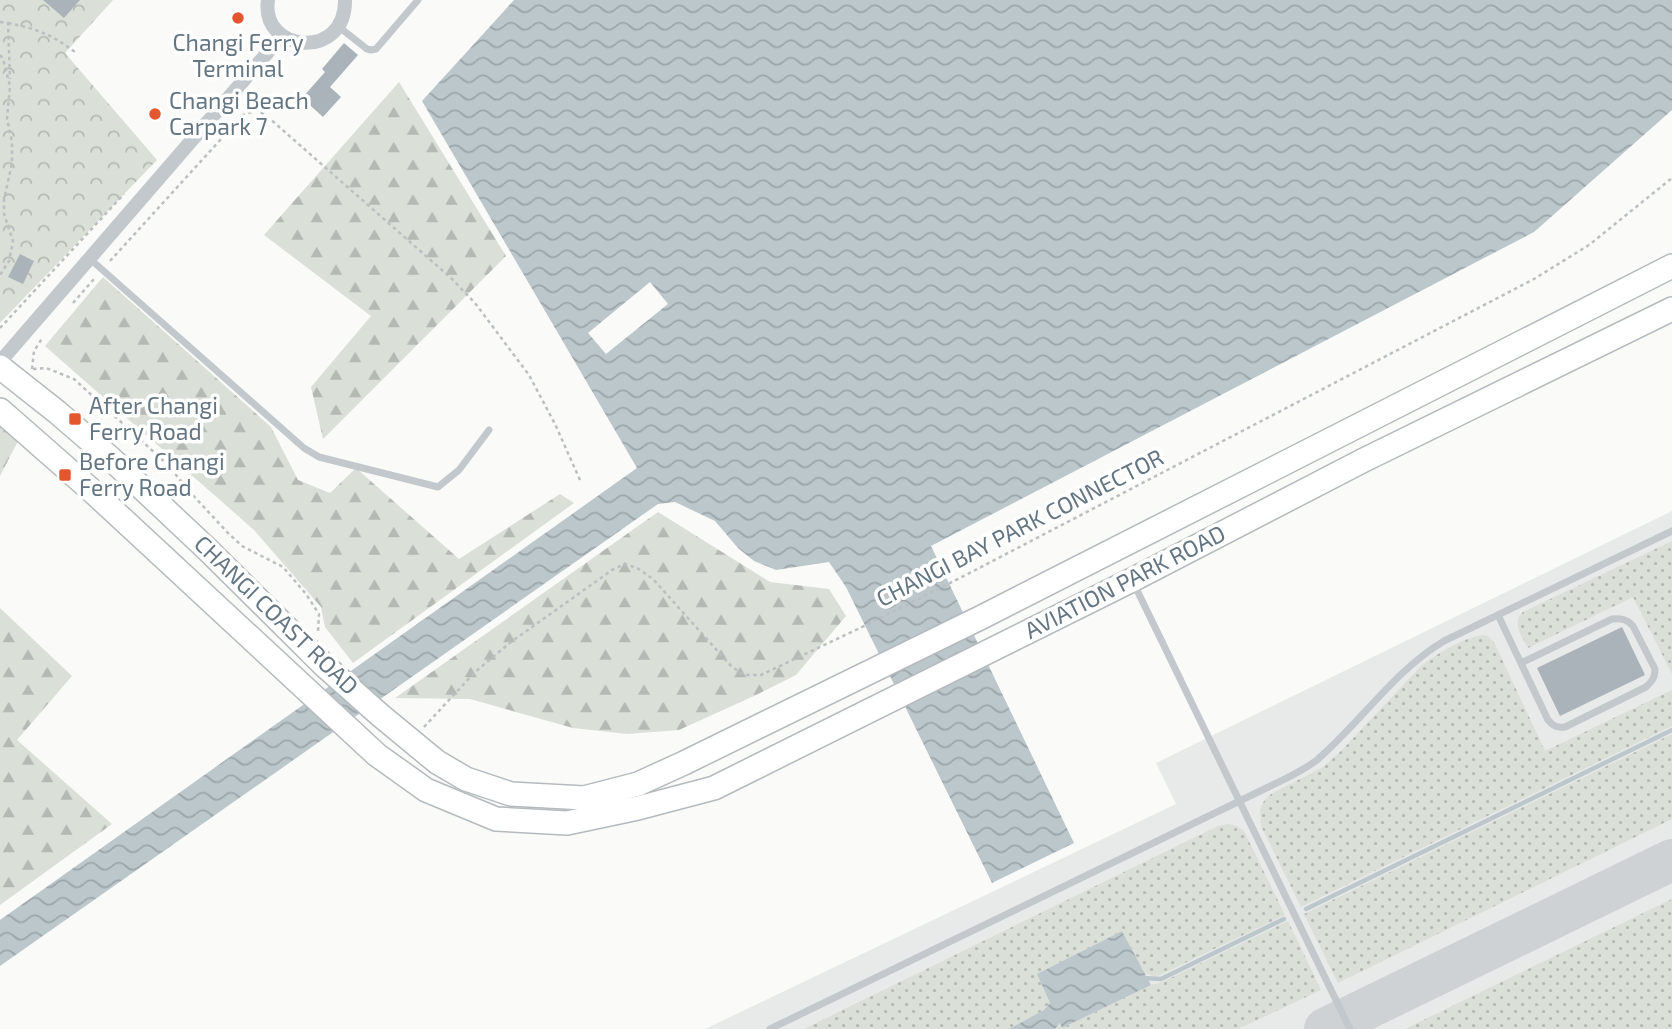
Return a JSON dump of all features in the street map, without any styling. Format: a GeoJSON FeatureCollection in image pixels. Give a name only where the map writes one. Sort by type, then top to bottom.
{"type":"FeatureCollection","features":[{"type":"Feature","properties":{"kind":"main road","name":"AVIATION PARK ROAD"},"geometry":{"type":"LineString","coordinates":[[584,798],[638,784],[876,669],[1672,266]]}},
{"type":"Feature","properties":{"kind":"main road","name":"AVIATION PARK ROAD"},"geometry":{"type":"LineString","coordinates":[[567,823],[714,788],[1132,580],[1364,460],[1672,309]]}},
{"type":"Feature","properties":{"kind":"main road","name":"CHANGI COAST ROAD"},"geometry":{"type":"LineString","coordinates":[[0,364],[177,521],[326,667],[437,762],[466,779],[511,794],[584,798]]}},
{"type":"Feature","properties":{"kind":"main road","name":"CHANGI COAST ROAD"},"geometry":{"type":"LineString","coordinates":[[0,410],[377,755],[426,790],[496,819],[567,823]]}},
{"type":"Feature","properties":{"kind":"main road"},"geometry":{"type":"LineString","coordinates":[[155,550],[152,537],[155,531],[167,522],[177,521]]}},
{"type":"Feature","properties":{"kind":"street"},"geometry":{"type":"LineString","coordinates":[[268,0],[271,22],[282,36],[296,43],[313,44],[327,38],[339,27],[345,12],[345,0]]}},
{"type":"Feature","properties":{"kind":"street"},"geometry":{"type":"LineString","coordinates":[[0,364],[89,257],[282,36]]}},
{"type":"Feature","properties":{"kind":"lane"},"geometry":{"type":"LineString","coordinates":[[339,27],[367,49],[376,49],[418,0]]}},
{"type":"Feature","properties":{"kind":"lane"},"geometry":{"type":"LineString","coordinates":[[89,257],[304,448],[319,457],[438,487],[459,470],[489,430]]}},
{"type":"Feature","properties":{"kind":"lane"},"geometry":{"type":"LineString","coordinates":[[770,1029],[1289,777],[1314,762],[1427,651],[1672,531]]}},
{"type":"Feature","properties":{"kind":"lane"},"geometry":{"type":"LineString","coordinates":[[1132,580],[1350,1029]]}},
{"type":"Feature","properties":{"kind":"lane"},"geometry":{"type":"LineString","coordinates":[[1498,615],[1548,720],[1559,728],[1646,687],[1655,676],[1633,626],[1628,620],[1620,618],[1612,619],[1521,663]]}},
{"type":"Feature","properties":{"kind":"path"},"geometry":{"type":"LineString","coordinates":[[0,22],[35,28],[51,35],[75,52]]}},
{"type":"Feature","properties":{"kind":"path"},"geometry":{"type":"LineString","coordinates":[[0,275],[9,261],[13,240],[4,214],[4,200],[12,163],[12,141],[7,119],[10,86],[8,23]]}},
{"type":"Feature","properties":{"kind":"path"},"geometry":{"type":"LineString","coordinates":[[0,55],[10,86]]}},
{"type":"Feature","properties":{"kind":"path"},"geometry":{"type":"LineString","coordinates":[[65,311],[243,115],[257,110],[452,278],[475,303],[529,375],[580,480]]}},
{"type":"Feature","properties":{"kind":"path","name":"CHANGI BAY PARK CONNECTOR"},"geometry":{"type":"LineString","coordinates":[[421,729],[475,672],[511,642],[612,569],[625,564],[637,568],[653,579],[732,666],[744,674],[761,674],[960,578],[1534,279],[1589,245],[1672,178]]}},
{"type":"Feature","properties":{"kind":"path"},"geometry":{"type":"LineString","coordinates":[[0,328],[123,195]]}},
{"type":"Feature","properties":{"kind":"path"},"geometry":{"type":"LineString","coordinates":[[32,369],[34,351],[47,331]]}},
{"type":"Feature","properties":{"kind":"path"},"geometry":{"type":"LineString","coordinates":[[25,375],[32,369],[46,369],[74,379],[168,465],[242,546],[283,568],[306,594],[318,614],[317,631],[324,641]]}},
{"type":"Feature","properties":{"kind":"shaded area"},"geometry":{"type":"Polygon","coordinates":[[[1672,511],[1672,1029],[705,1029],[1176,804],[1156,763],[1672,511]]]}},
{"type":"Feature","properties":{"kind":"green space"},"geometry":{"type":"Polygon","coordinates":[[[0,0],[113,0],[65,53],[157,160],[0,323],[0,0]]]}},
{"type":"Feature","properties":{"kind":"green space"},"geometry":{"type":"Polygon","coordinates":[[[399,82],[506,256],[323,439],[311,387],[371,316],[264,235],[399,82]]]}},
{"type":"Feature","properties":{"kind":"green space"},"geometry":{"type":"Polygon","coordinates":[[[103,277],[271,427],[298,480],[330,493],[356,468],[459,559],[560,494],[574,503],[353,663],[325,627],[321,607],[254,530],[45,346],[103,277]]]}},
{"type":"Feature","properties":{"kind":"green space"},"geometry":{"type":"Polygon","coordinates":[[[0,425],[19,439],[0,476],[0,425]]]}},
{"type":"Feature","properties":{"kind":"green space"},"geometry":{"type":"Polygon","coordinates":[[[658,512],[770,582],[829,589],[846,616],[796,675],[679,730],[627,734],[573,728],[470,699],[395,698],[658,512]]]}},
{"type":"Feature","properties":{"kind":"green space"},"geometry":{"type":"Polygon","coordinates":[[[1672,541],[1672,674],[1633,597],[1528,648],[1518,625],[1523,612],[1672,541]]]}},
{"type":"Feature","properties":{"kind":"green space"},"geometry":{"type":"Polygon","coordinates":[[[0,608],[72,676],[17,740],[112,824],[0,905],[0,608]]]}},
{"type":"Feature","properties":{"kind":"green space"},"geometry":{"type":"Polygon","coordinates":[[[1483,635],[1494,642],[1545,751],[1672,690],[1672,726],[1301,907],[1261,826],[1260,809],[1264,801],[1271,794],[1323,767],[1421,666],[1450,647],[1483,635]]]}},
{"type":"Feature","properties":{"kind":"green space"},"geometry":{"type":"Polygon","coordinates":[[[1672,734],[1672,819],[1338,983],[1304,914],[1672,734]]]}},
{"type":"Feature","properties":{"kind":"green space"},"geometry":{"type":"Polygon","coordinates":[[[1229,824],[1244,831],[1285,915],[1153,976],[1145,973],[1122,931],[1037,974],[1050,1003],[1044,1010],[1009,1029],[804,1029],[1218,826],[1229,824]]]}},
{"type":"Feature","properties":{"kind":"green space"},"geometry":{"type":"Polygon","coordinates":[[[1672,899],[1672,1029],[1406,1029],[1409,1027],[1672,899]]]}},
{"type":"Feature","properties":{"kind":"green space"},"geometry":{"type":"Polygon","coordinates":[[[1288,921],[1321,990],[1238,1029],[1055,1029],[1060,1023],[1062,1028],[1288,921]]]}},
{"type":"Feature","properties":{"kind":"water"},"geometry":{"type":"Polygon","coordinates":[[[514,0],[1672,0],[1672,110],[1534,232],[931,546],[1074,843],[992,883],[846,587],[829,562],[776,570],[754,561],[738,548],[715,521],[675,502],[658,504],[0,966],[0,920],[637,468],[422,101],[514,0]]]}},
{"type":"Feature","properties":{"kind":"water"},"geometry":{"type":"Polygon","coordinates":[[[1122,931],[1151,985],[1062,1028],[1060,1023],[1055,1029],[1009,1029],[1044,1010],[1050,1003],[1037,974],[1122,931]]]}},
{"type":"Feature","properties":{"kind":"pier"},"geometry":{"type":"Polygon","coordinates":[[[650,282],[668,304],[606,354],[588,333],[650,282]]]}},
{"type":"Feature","properties":{"kind":"building"},"geometry":{"type":"Polygon","coordinates":[[[43,0],[80,0],[64,18],[43,0]]]}},
{"type":"Feature","properties":{"kind":"building"},"geometry":{"type":"Polygon","coordinates":[[[344,43],[358,55],[330,87],[341,97],[323,117],[302,98],[325,72],[322,69],[344,43]]]}},
{"type":"Feature","properties":{"kind":"building"},"geometry":{"type":"Polygon","coordinates":[[[20,254],[34,261],[23,284],[8,277],[20,254]]]}},
{"type":"Feature","properties":{"kind":"building"},"geometry":{"type":"Polygon","coordinates":[[[1622,627],[1645,675],[1560,716],[1537,668],[1622,627]]]}},
{"type":"Feature","properties":{"kind":"waterway"},"geometry":{"type":"LineString","coordinates":[[1306,909],[1672,730]]}},
{"type":"Feature","properties":{"kind":"waterway"},"geometry":{"type":"LineString","coordinates":[[1142,978],[1161,979],[1284,919]]}},
{"type":"Feature","properties":{"kind":"taxiway"},"geometry":{"type":"LineString","coordinates":[[1325,1029],[1672,860]]}},
{"type":"Feature","properties":{"kind":"place","name":"Changi Ferry Terminal"},"geometry":{"type":"Point","coordinates":[238,18]}},
{"type":"Feature","properties":{"kind":"place","name":"Changi Beach Carpark 7"},"geometry":{"type":"Point","coordinates":[155,114]}},
{"type":"Feature","properties":{"kind":"place","name":"After Changi Ferry Road"},"geometry":{"type":"Point","coordinates":[75,419]}},
{"type":"Feature","properties":{"kind":"place","name":"Before Changi Ferry Road"},"geometry":{"type":"Point","coordinates":[65,475]}}]}
